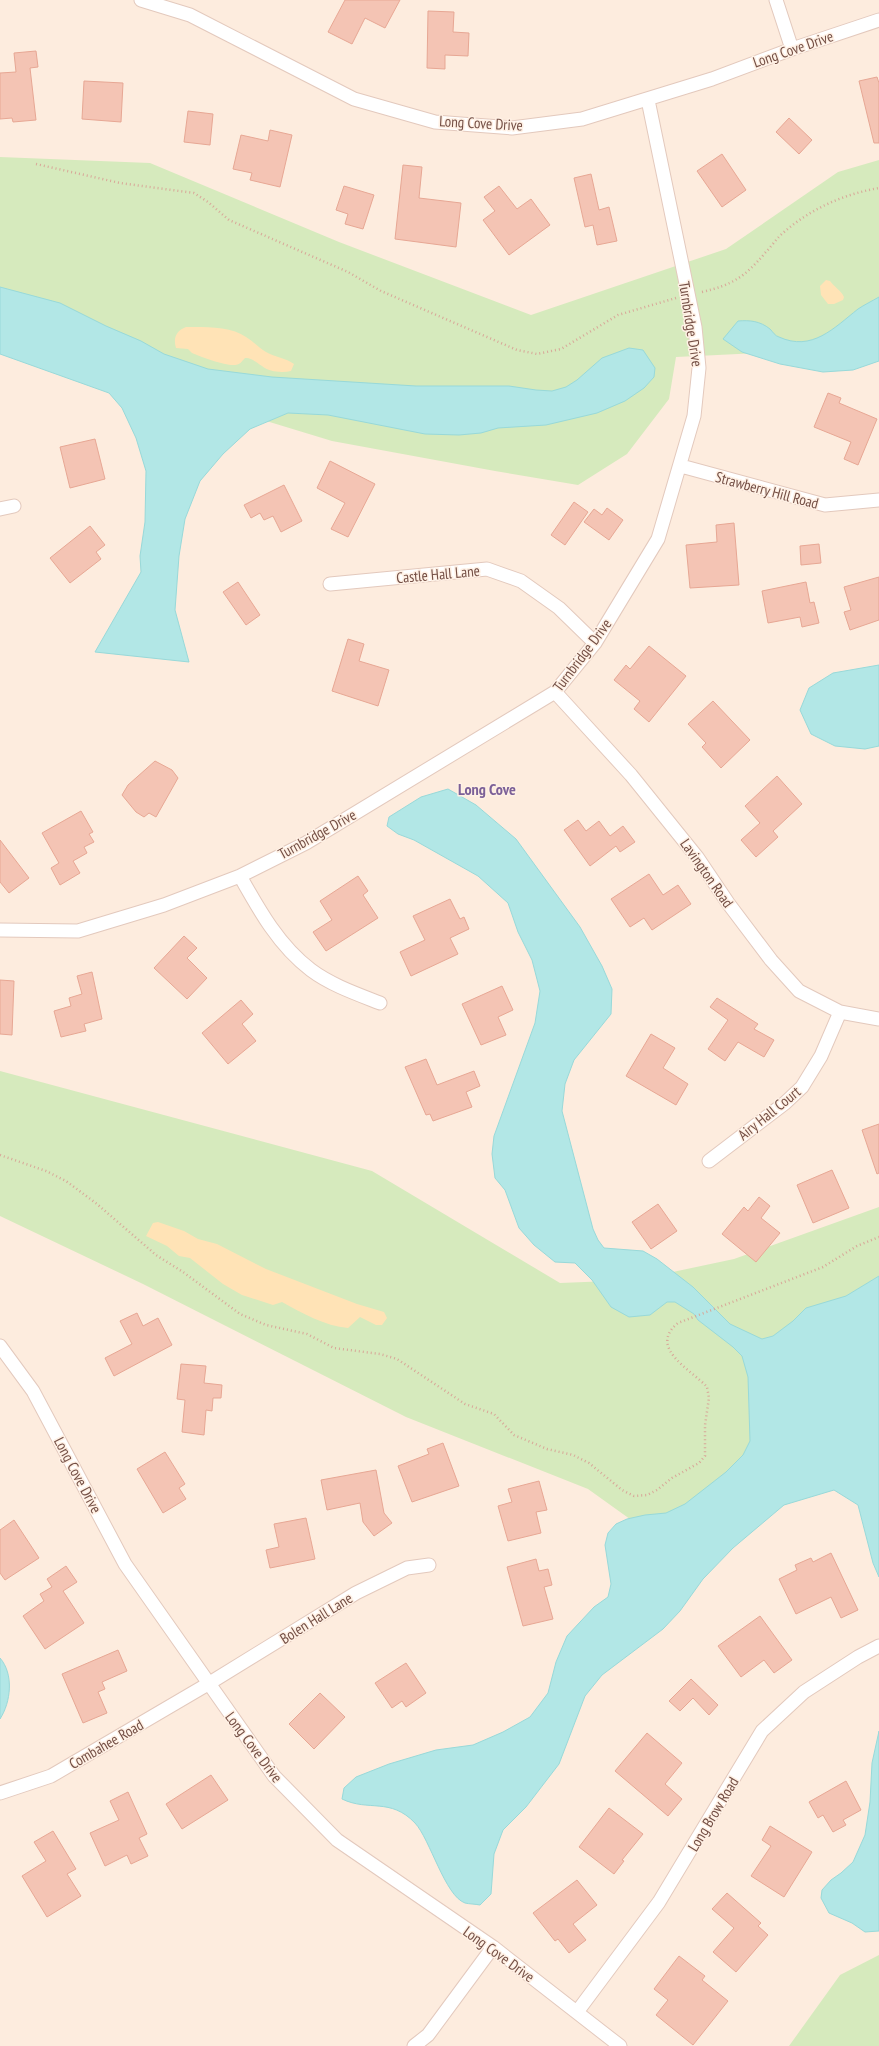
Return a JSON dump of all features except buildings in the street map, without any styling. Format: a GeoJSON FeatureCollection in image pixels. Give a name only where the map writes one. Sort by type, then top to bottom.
{"type":"FeatureCollection","features":[{"type":"Feature","properties":{"kind":"street","name":"Long Cove Drive"},"geometry":{"type":"LineString","coordinates":[[141,0],[190,15],[354,99],[435,122],[512,128],[582,120],[712,79],[792,48],[879,20]]}},
{"type":"Feature","properties":{"kind":"street"},"geometry":{"type":"LineString","coordinates":[[776,0],[792,48]]}},
{"type":"Feature","properties":{"kind":"street","name":"Turnbridge Drive"},"geometry":{"type":"LineString","coordinates":[[0,930],[78,931],[164,905],[240,876],[306,843],[556,692],[595,643],[658,539],[681,466],[694,416],[699,368],[688,295],[648,100]]}},
{"type":"Feature","properties":{"kind":"street","name":"Strawberry Hill Road"},"geometry":{"type":"LineString","coordinates":[[681,466],[825,505],[879,500]]}},
{"type":"Feature","properties":{"kind":"street"},"geometry":{"type":"LineString","coordinates":[[0,509],[14,506]]}},
{"type":"Feature","properties":{"kind":"street","name":"Castle Hall Lane"},"geometry":{"type":"LineString","coordinates":[[330,584],[487,569],[521,581],[559,608],[595,643]]}},
{"type":"Feature","properties":{"kind":"street","name":"Lavington Road"},"geometry":{"type":"LineString","coordinates":[[556,692],[632,775],[697,857],[728,903],[771,960],[799,991],[840,1012],[879,1019]]}},
{"type":"Feature","properties":{"kind":"street"},"geometry":{"type":"LineString","coordinates":[[240,876],[263,918],[289,949],[312,970],[350,991],[380,1003]]}},
{"type":"Feature","properties":{"kind":"street","name":"Airy Hall Court"},"geometry":{"type":"LineString","coordinates":[[709,1161],[785,1103],[802,1087],[821,1056],[840,1012]]}},
{"type":"Feature","properties":{"kind":"street","name":"Long Cove Drive"},"geometry":{"type":"LineString","coordinates":[[0,1346],[33,1391],[125,1564],[274,1776],[337,1840],[493,1947],[620,2046]]}},
{"type":"Feature","properties":{"kind":"street","name":"Bolen Hall Lane"},"geometry":{"type":"LineString","coordinates":[[208,1684],[356,1593],[407,1568],[429,1565]]}},
{"type":"Feature","properties":{"kind":"street","name":"Long Brow Road"},"geometry":{"type":"LineString","coordinates":[[577,2012],[659,1902],[762,1731],[804,1692],[858,1657],[879,1646]]}},
{"type":"Feature","properties":{"kind":"street","name":"Combahee Road"},"geometry":{"type":"LineString","coordinates":[[0,1793],[51,1776],[208,1684]]}},
{"type":"Feature","properties":{"kind":"street"},"geometry":{"type":"LineString","coordinates":[[414,2046],[428,2035],[493,1947]]}},
{"type":"Feature","properties":{"kind":"path"},"geometry":{"type":"LineString","coordinates":[[36,164],[120,184],[194,193],[208,202],[229,220],[348,272],[381,291],[517,350],[537,354],[561,349],[618,315],[688,295],[723,288],[741,279],[782,234],[803,216],[825,204],[879,188]]}},
{"type":"Feature","properties":{"kind":"path"},"geometry":{"type":"LineString","coordinates":[[0,1155],[46,1171],[66,1181],[97,1204],[156,1255],[183,1272],[240,1314],[266,1325],[307,1334],[334,1348],[380,1354],[397,1359],[465,1404],[494,1414],[514,1435],[534,1444],[573,1455],[589,1463],[622,1490],[634,1496],[647,1495],[657,1490],[672,1478],[699,1463],[705,1456],[705,1425],[709,1398],[707,1387],[674,1358],[669,1350],[667,1339],[670,1330],[678,1323],[823,1267],[857,1246],[879,1237]]}},
{"type":"Feature","properties":{"kind":"green space"},"geometry":{"type":"Polygon","coordinates":[[[0,157],[150,163],[339,242],[531,315],[726,249],[838,172],[879,160],[879,339],[842,349],[676,357],[669,399],[627,454],[578,485],[332,441],[145,384],[0,312],[0,157]]]}},
{"type":"Feature","properties":{"kind":"green space"},"geometry":{"type":"Polygon","coordinates":[[[0,1071],[372,1171],[560,1283],[635,1280],[734,1259],[879,1207],[879,1357],[662,1542],[588,1489],[406,1417],[143,1284],[0,1216],[0,1071]]]}},
{"type":"Feature","properties":{"kind":"green space"},"geometry":{"type":"Polygon","coordinates":[[[879,1955],[879,2046],[789,2046],[840,1975],[879,1955]]]}},
{"type":"Feature","properties":{"kind":"sand"},"geometry":{"type":"Polygon","coordinates":[[[826,280],[830,281],[841,292],[844,297],[843,300],[834,304],[828,304],[821,295],[820,286],[826,280]]]}},
{"type":"Feature","properties":{"kind":"sand"},"geometry":{"type":"Polygon","coordinates":[[[186,327],[217,328],[240,333],[266,352],[288,360],[294,364],[291,371],[276,372],[268,370],[254,360],[245,358],[241,363],[231,365],[201,357],[192,353],[188,349],[176,348],[176,335],[186,327]]]}},
{"type":"Feature","properties":{"kind":"sand"},"geometry":{"type":"Polygon","coordinates":[[[158,1222],[184,1231],[198,1239],[217,1244],[266,1269],[357,1304],[384,1312],[387,1318],[382,1325],[376,1325],[360,1317],[348,1328],[339,1327],[314,1318],[282,1302],[273,1305],[242,1295],[223,1284],[190,1258],[179,1256],[167,1246],[146,1236],[153,1223],[158,1222]]]}},
{"type":"Feature","properties":{"kind":"water"},"geometry":{"type":"Polygon","coordinates":[[[0,287],[60,303],[106,326],[141,341],[164,354],[208,369],[272,377],[416,386],[509,386],[552,391],[566,387],[577,380],[602,358],[629,348],[643,350],[655,368],[654,377],[644,388],[625,401],[597,413],[546,425],[498,428],[481,433],[459,435],[425,434],[328,415],[288,413],[250,429],[223,454],[200,481],[185,519],[179,556],[175,610],[189,662],[95,652],[141,572],[140,556],[145,522],[146,471],[136,438],[122,408],[109,393],[0,354],[0,287]]]}},
{"type":"Feature","properties":{"kind":"water"},"geometry":{"type":"Polygon","coordinates":[[[879,297],[879,361],[853,370],[823,372],[780,364],[742,352],[723,339],[738,321],[747,321],[762,324],[770,329],[775,335],[791,341],[802,342],[812,340],[822,336],[840,324],[858,309],[879,297]]]}},
{"type":"Feature","properties":{"kind":"water"},"geometry":{"type":"Polygon","coordinates":[[[879,665],[879,746],[865,749],[835,746],[811,734],[800,710],[809,688],[833,673],[879,665]]]}},
{"type":"Feature","properties":{"kind":"water"},"geometry":{"type":"Polygon","coordinates":[[[448,789],[476,805],[516,839],[580,927],[602,966],[612,989],[611,1014],[574,1060],[565,1084],[562,1111],[593,1229],[604,1248],[643,1251],[657,1259],[693,1287],[730,1324],[762,1339],[773,1336],[793,1321],[806,1308],[846,1296],[879,1276],[879,1577],[873,1563],[858,1505],[834,1490],[784,1505],[733,1548],[703,1579],[680,1611],[663,1629],[602,1675],[585,1696],[559,1764],[526,1807],[503,1830],[494,1854],[491,1894],[480,1905],[465,1903],[451,1890],[444,1879],[421,1831],[406,1815],[388,1807],[361,1805],[342,1799],[344,1788],[356,1777],[389,1764],[436,1750],[473,1745],[503,1732],[530,1717],[548,1693],[556,1662],[567,1636],[594,1607],[608,1597],[611,1584],[605,1545],[608,1533],[616,1524],[627,1519],[645,1515],[666,1513],[685,1504],[726,1472],[743,1455],[750,1441],[748,1377],[742,1356],[733,1347],[698,1320],[694,1314],[675,1302],[667,1302],[650,1315],[629,1317],[611,1307],[592,1280],[575,1263],[555,1262],[534,1245],[519,1228],[505,1190],[495,1178],[492,1154],[494,1136],[535,1023],[540,991],[532,960],[518,932],[508,903],[478,876],[414,840],[398,834],[387,826],[389,817],[421,797],[448,789]]]}},
{"type":"Feature","properties":{"kind":"water"},"geometry":{"type":"Polygon","coordinates":[[[0,1658],[9,1680],[9,1696],[7,1705],[0,1719],[0,1658]]]}},
{"type":"Feature","properties":{"kind":"water"},"geometry":{"type":"Polygon","coordinates":[[[879,1731],[879,1931],[865,1932],[852,1923],[829,1913],[821,1898],[822,1890],[831,1880],[853,1862],[865,1835],[870,1802],[872,1763],[879,1731]]]}},
{"type":"Feature","properties":{"kind":"district","name":"Long Cove"},"geometry":{"type":"Point","coordinates":[487,789]}}]}
